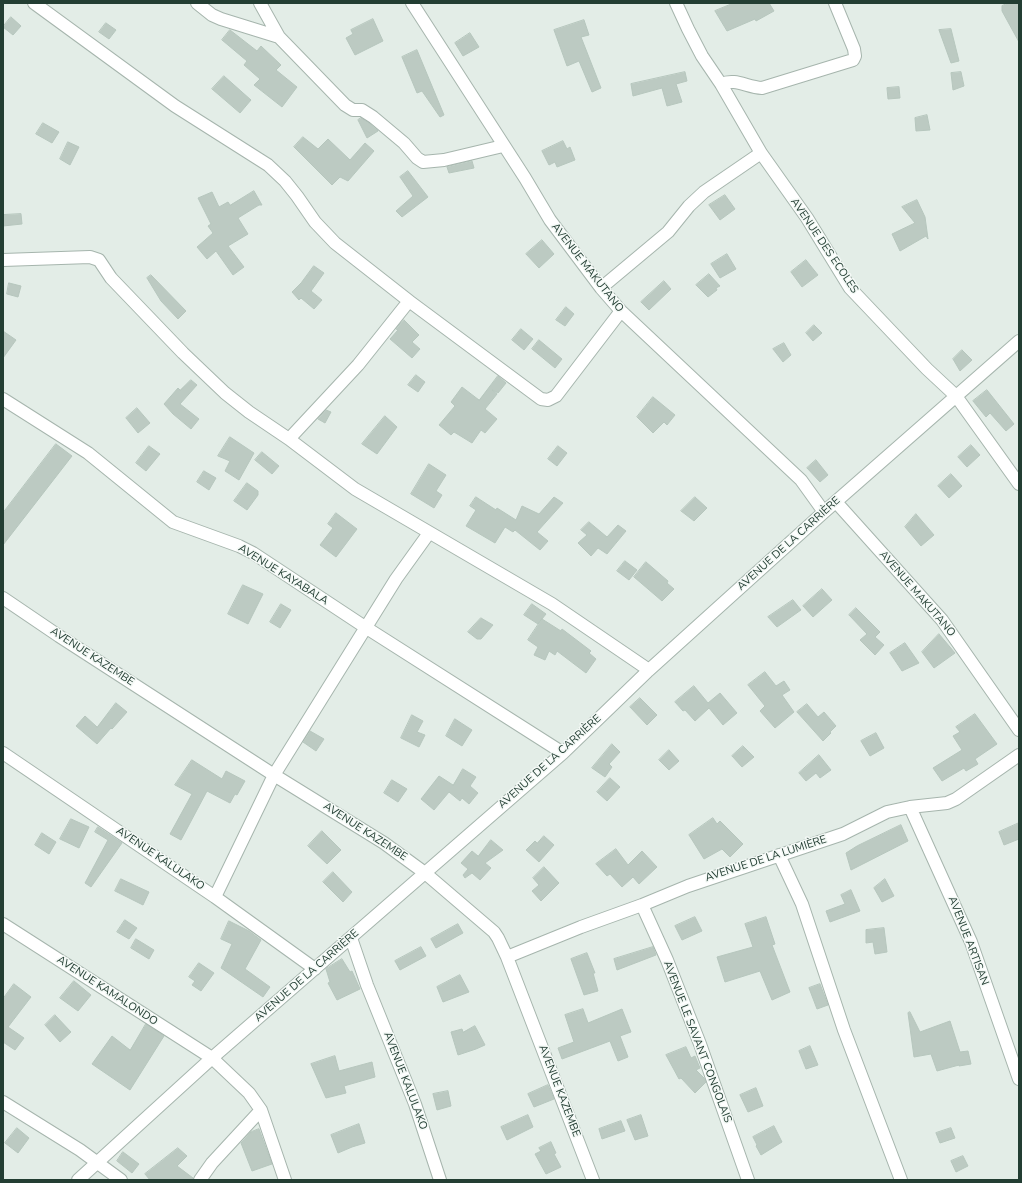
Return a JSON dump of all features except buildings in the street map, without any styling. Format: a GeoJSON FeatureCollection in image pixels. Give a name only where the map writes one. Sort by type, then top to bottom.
{"type":"FeatureCollection","features":[{"type":"Feature","properties":{"kind":"street"},"geometry":{"type":"LineString","coordinates":[[34,3],[175,106],[268,165],[285,181],[315,222],[335,243],[541,399],[548,400],[556,396],[621,311]]}},
{"type":"Feature","properties":{"kind":"street"},"geometry":{"type":"LineString","coordinates":[[197,3],[212,15],[221,19],[279,37]]}},
{"type":"Feature","properties":{"kind":"street"},"geometry":{"type":"LineString","coordinates":[[260,3],[279,37],[345,105],[353,110],[362,110],[373,117],[404,144],[417,158],[424,162],[444,160],[503,146]]}},
{"type":"Feature","properties":{"kind":"street","name":"AVENUE MAKUTANO"},"geometry":{"type":"LineString","coordinates":[[412,3],[525,178],[550,220],[601,288],[621,311],[800,480],[824,512]]}},
{"type":"Feature","properties":{"kind":"street","name":"AVENUE DES ECOLES"},"geometry":{"type":"LineString","coordinates":[[676,3],[699,50],[721,84],[761,153],[807,218],[850,288],[927,369],[956,396],[1019,484]]}},
{"type":"Feature","properties":{"kind":"street"},"geometry":{"type":"LineString","coordinates":[[721,84],[733,81],[762,88],[853,60],[855,56],[854,49],[834,3]]}},
{"type":"Feature","properties":{"kind":"street"},"geometry":{"type":"LineString","coordinates":[[601,288],[668,232],[689,206],[704,192],[761,153]]}},
{"type":"Feature","properties":{"kind":"street"},"geometry":{"type":"LineString","coordinates":[[3,260],[90,257],[99,260],[111,278],[155,325],[207,376],[249,412],[289,439],[355,489],[552,604],[649,670]]}},
{"type":"Feature","properties":{"kind":"street"},"geometry":{"type":"LineString","coordinates":[[289,439],[358,365],[410,301]]}},
{"type":"Feature","properties":{"kind":"street","name":"AVENUE DE LA CARRIÈRE"},"geometry":{"type":"LineString","coordinates":[[78,1180],[212,1058],[563,753],[649,670],[824,512],[1019,341]]}},
{"type":"Feature","properties":{"kind":"street","name":"AVENUE KAYABALA"},"geometry":{"type":"LineString","coordinates":[[3,399],[88,453],[173,522],[239,546],[253,553],[365,628],[563,753]]}},
{"type":"Feature","properties":{"kind":"street","name":"AVENUE MAKUTANO"},"geometry":{"type":"LineString","coordinates":[[836,502],[942,620],[1019,730]]}},
{"type":"Feature","properties":{"kind":"street"},"geometry":{"type":"LineString","coordinates":[[215,897],[274,775],[396,579],[429,533]]}},
{"type":"Feature","properties":{"kind":"street","name":"AVENUE KAZEMBE"},"geometry":{"type":"LineString","coordinates":[[3,598],[274,775],[384,842],[425,873],[494,932],[507,957],[593,1180]]}},
{"type":"Feature","properties":{"kind":"street","name":"AVENUE KALULAKO"},"geometry":{"type":"LineString","coordinates":[[3,753],[215,897],[315,969]]}},
{"type":"Feature","properties":{"kind":"street","name":"AVENUE DE LA LUMIÈRE"},"geometry":{"type":"LineString","coordinates":[[507,957],[688,886],[843,834],[888,812],[910,807],[947,803],[956,799],[1019,755]]}},
{"type":"Feature","properties":{"kind":"street","name":"AVENUE ARTISAN"},"geometry":{"type":"LineString","coordinates":[[910,807],[971,942],[1019,1079]]}},
{"type":"Feature","properties":{"kind":"street"},"geometry":{"type":"LineString","coordinates":[[779,855],[802,904],[844,1030],[901,1180]]}},
{"type":"Feature","properties":{"kind":"street","name":"AVENUE LE SAVANT CONGOLAIS"},"geometry":{"type":"LineString","coordinates":[[642,905],[667,960],[700,1044],[748,1180]]}},
{"type":"Feature","properties":{"kind":"street","name":"AVENUE KAMALONDO"},"geometry":{"type":"LineString","coordinates":[[3,924],[212,1058],[249,1093],[261,1110],[285,1180]]}},
{"type":"Feature","properties":{"kind":"street","name":"AVENUE KALULAKO"},"geometry":{"type":"LineString","coordinates":[[351,938],[367,985],[415,1104],[440,1180]]}},
{"type":"Feature","properties":{"kind":"street"},"geometry":{"type":"LineString","coordinates":[[3,1102],[98,1162],[121,1180]]}},
{"type":"Feature","properties":{"kind":"street"},"geometry":{"type":"LineString","coordinates":[[200,1180],[212,1163],[261,1110]]}}]}
